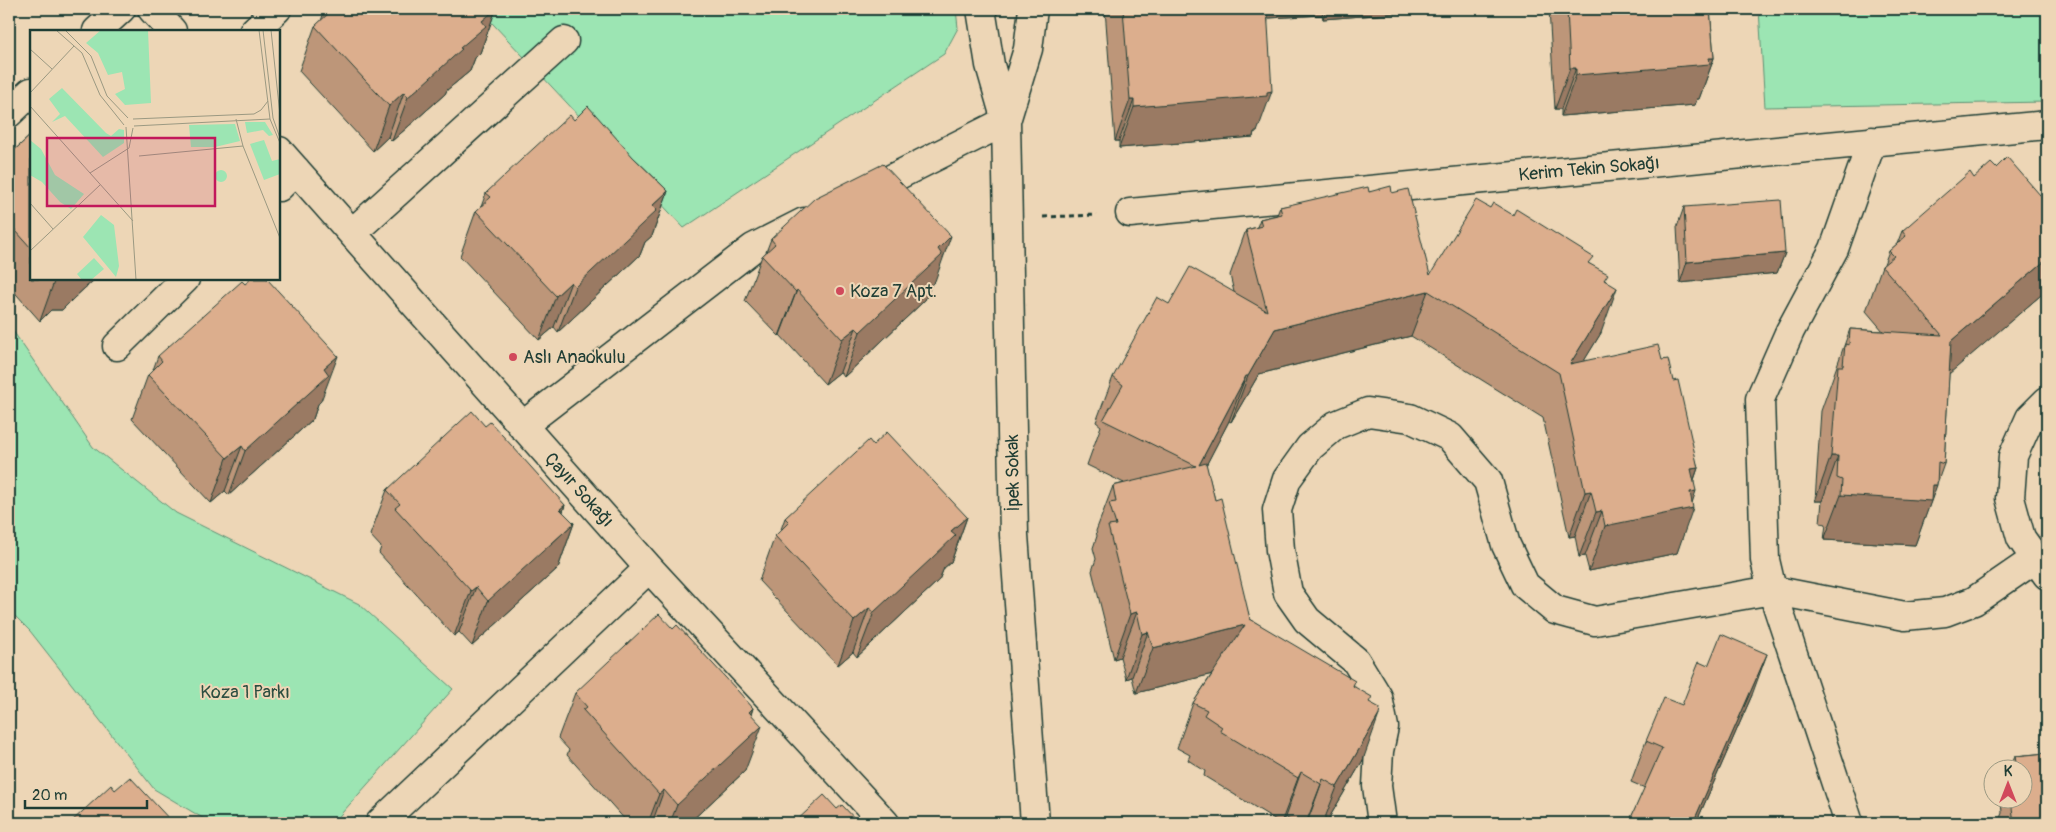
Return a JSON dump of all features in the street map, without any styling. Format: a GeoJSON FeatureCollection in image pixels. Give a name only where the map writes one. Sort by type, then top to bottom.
{"type":"FeatureCollection","features":[{"type":"Feature","properties":{"kind":"street"},"geometry":{"type":"LineString","coordinates":[[98,30],[121,9]]}},
{"type":"Feature","properties":{"kind":"street"},"geometry":{"type":"LineString","coordinates":[[152,9],[171,30]]}},
{"type":"Feature","properties":{"kind":"street"},"geometry":{"type":"LineString","coordinates":[[255,30],[277,9]]}},
{"type":"Feature","properties":{"kind":"street"},"geometry":{"type":"LineString","coordinates":[[981,9],[990,65],[1006,121]]}},
{"type":"Feature","properties":{"kind":"street"},"geometry":{"type":"LineString","coordinates":[[522,426],[753,248],[1006,121],[1028,49],[1034,9]]}},
{"type":"Feature","properties":{"kind":"street"},"geometry":{"type":"LineString","coordinates":[[352,234],[564,41]]}},
{"type":"Feature","properties":{"kind":"street"},"geometry":{"type":"LineString","coordinates":[[9,113],[30,93]]}},
{"type":"Feature","properties":{"kind":"street","name":"İpek Sokak"},"geometry":{"type":"LineString","coordinates":[[1006,121],[1014,535],[1035,823]]}},
{"type":"Feature","properties":{"kind":"street","name":"Kerim Tekin Sokağı"},"geometry":{"type":"LineString","coordinates":[[1130,213],[2047,125]]}},
{"type":"Feature","properties":{"kind":"street"},"geometry":{"type":"LineString","coordinates":[[1849,823],[1772,590],[1765,560],[1760,399],[1790,331],[1834,249],[1872,142]]}},
{"type":"Feature","properties":{"kind":"street","name":"Çayır Sokağı"},"geometry":{"type":"LineString","coordinates":[[284,169],[352,234],[649,568],[885,823]]}},
{"type":"Feature","properties":{"kind":"street"},"geometry":{"type":"LineString","coordinates":[[117,346],[184,280]]}},
{"type":"Feature","properties":{"kind":"street"},"geometry":{"type":"LineString","coordinates":[[1382,823],[1377,786],[1384,727],[1378,697],[1356,661],[1307,620],[1288,592],[1280,550],[1277,510],[1287,479],[1310,447],[1336,425],[1368,412],[1410,418],[1450,437],[1488,482],[1506,545],[1525,585],[1555,610],[1595,621],[1772,590],[1905,616],[1945,612],[1974,601],[2041,567],[2021,538],[2010,498],[2013,456],[2030,418],[2047,401]]}},
{"type":"Feature","properties":{"kind":"street"},"geometry":{"type":"LineString","coordinates":[[380,823],[649,568]]}},
{"type":"Feature","properties":{"kind":"path"},"geometry":{"type":"LineString","coordinates":[[1007,219],[1130,213]]}},
{"type":"Feature","properties":{"kind":"green space"},"geometry":{"type":"Polygon","coordinates":[[[479,9],[956,9],[958,28],[944,54],[684,228],[479,9]]]}},
{"type":"Feature","properties":{"kind":"green space"},"geometry":{"type":"Polygon","coordinates":[[[1759,9],[2047,9],[2047,102],[1765,107],[1759,9]]]}},
{"type":"Feature","properties":{"kind":"green space","name":"Koza 1 Parkı"},"geometry":{"type":"Polygon","coordinates":[[[9,320],[13,331],[93,447],[176,513],[359,604],[453,689],[333,823],[211,823],[154,789],[30,631],[9,610],[9,320]]]}},
{"type":"Feature","properties":{"kind":"building"},"geometry":{"type":"Polygon","coordinates":[[[327,9],[496,9],[482,21],[486,26],[460,48],[462,49],[408,97],[404,92],[389,106],[315,26],[330,12],[327,9]]]}},
{"type":"Feature","properties":{"kind":"building"},"geometry":{"type":"Polygon","coordinates":[[[1123,9],[1267,9],[1272,91],[1267,92],[1267,96],[1134,107],[1134,100],[1130,100],[1123,9]]]}},
{"type":"Feature","properties":{"kind":"building"},"geometry":{"type":"Polygon","coordinates":[[[1567,9],[1710,9],[1714,58],[1709,58],[1710,64],[1576,75],[1576,68],[1570,68],[1567,9]]]}},
{"type":"Feature","properties":{"kind":"building"},"geometry":{"type":"Polygon","coordinates":[[[588,106],[633,157],[668,191],[652,206],[657,210],[575,287],[571,282],[556,296],[476,211],[491,197],[486,193],[522,159],[570,115],[574,120],[588,106]]]}},
{"type":"Feature","properties":{"kind":"building"},"geometry":{"type":"Polygon","coordinates":[[[30,136],[30,247],[9,223],[9,155],[30,136]]]}},
{"type":"Feature","properties":{"kind":"building"},"geometry":{"type":"Polygon","coordinates":[[[2007,157],[2047,203],[2047,259],[1951,341],[1944,464],[1938,462],[1937,485],[1932,485],[1931,501],[1841,495],[1842,480],[1837,478],[1838,456],[1831,456],[1838,366],[1843,366],[1845,344],[1849,345],[1850,329],[1942,335],[1882,266],[1894,256],[1889,251],[1906,236],[1902,231],[1970,172],[1974,178],[1991,163],[1996,168],[2007,157]]]}},
{"type":"Feature","properties":{"kind":"building"},"geometry":{"type":"Polygon","coordinates":[[[883,164],[951,236],[938,249],[942,255],[860,332],[856,328],[842,339],[797,290],[796,292],[762,256],[775,244],[771,239],[815,198],[883,164]]]}},
{"type":"Feature","properties":{"kind":"building"},"geometry":{"type":"Polygon","coordinates":[[[1391,186],[1392,193],[1408,189],[1430,275],[1476,200],[1490,208],[1493,203],[1513,215],[1516,209],[1593,257],[1588,263],[1608,274],[1604,280],[1617,288],[1570,364],[1658,345],[1662,360],[1668,359],[1673,381],[1678,380],[1698,468],[1691,469],[1696,491],[1690,492],[1693,508],[1605,526],[1602,511],[1596,512],[1591,491],[1585,492],[1559,373],[1428,291],[1275,329],[1248,376],[1246,376],[1199,465],[1206,463],[1215,500],[1221,498],[1250,619],[1355,681],[1353,686],[1372,697],[1369,702],[1380,708],[1379,715],[1337,787],[1323,779],[1321,784],[1301,772],[1298,778],[1220,731],[1222,727],[1204,715],[1207,710],[1193,703],[1245,625],[1153,648],[1148,632],[1142,634],[1137,612],[1130,614],[1108,526],[1116,525],[1109,503],[1116,502],[1113,486],[1196,466],[1103,420],[1123,385],[1113,377],[1157,297],[1169,304],[1190,267],[1267,311],[1246,230],[1262,226],[1260,219],[1282,214],[1280,207],[1368,187],[1369,192],[1391,186]]]}},
{"type":"Feature","properties":{"kind":"building"},"geometry":{"type":"Polygon","coordinates":[[[1781,200],[1785,253],[1687,262],[1684,207],[1781,200]]]}},
{"type":"Feature","properties":{"kind":"building"},"geometry":{"type":"Polygon","coordinates":[[[250,280],[268,280],[338,356],[324,368],[329,375],[245,451],[242,446],[227,458],[148,375],[162,361],[158,356],[242,281],[245,284],[250,280]]]}},
{"type":"Feature","properties":{"kind":"building"},"geometry":{"type":"Polygon","coordinates":[[[472,411],[485,426],[490,422],[513,447],[565,505],[560,509],[574,523],[488,601],[476,587],[471,591],[395,508],[400,504],[387,490],[472,411]]]}},
{"type":"Feature","properties":{"kind":"building"},"geometry":{"type":"Polygon","coordinates":[[[887,432],[967,517],[951,531],[956,535],[874,612],[869,608],[854,621],[775,536],[789,522],[785,518],[869,440],[873,445],[887,432]]]}},
{"type":"Feature","properties":{"kind":"building"},"geometry":{"type":"Polygon","coordinates":[[[659,614],[673,629],[677,625],[737,690],[753,708],[749,712],[762,726],[677,805],[664,790],[659,794],[583,710],[587,707],[575,693],[659,614]]]}},
{"type":"Feature","properties":{"kind":"building"},"geometry":{"type":"Polygon","coordinates":[[[1721,634],[1767,654],[1693,823],[1606,823],[1630,820],[1662,748],[1646,741],[1664,698],[1682,705],[1699,662],[1708,666],[1721,634]]]}},
{"type":"Feature","properties":{"kind":"building"},"geometry":{"type":"Polygon","coordinates":[[[2047,753],[2047,823],[2014,823],[2012,810],[2034,810],[2034,760],[2016,760],[2015,756],[2047,753]]]}},
{"type":"Feature","properties":{"kind":"building"},"geometry":{"type":"Polygon","coordinates":[[[130,777],[173,823],[70,823],[111,785],[115,790],[130,777]]]}},
{"type":"Feature","properties":{"kind":"building"},"geometry":{"type":"Polygon","coordinates":[[[824,795],[837,809],[842,805],[859,823],[794,823],[824,795]]]}},
{"type":"Feature","properties":{"kind":"place","name":"Koza 7 Apt."},"geometry":{"type":"Point","coordinates":[840,291]}},
{"type":"Feature","properties":{"kind":"place","name":"Aslı Anaokulu"},"geometry":{"type":"Point","coordinates":[513,357]}}]}
